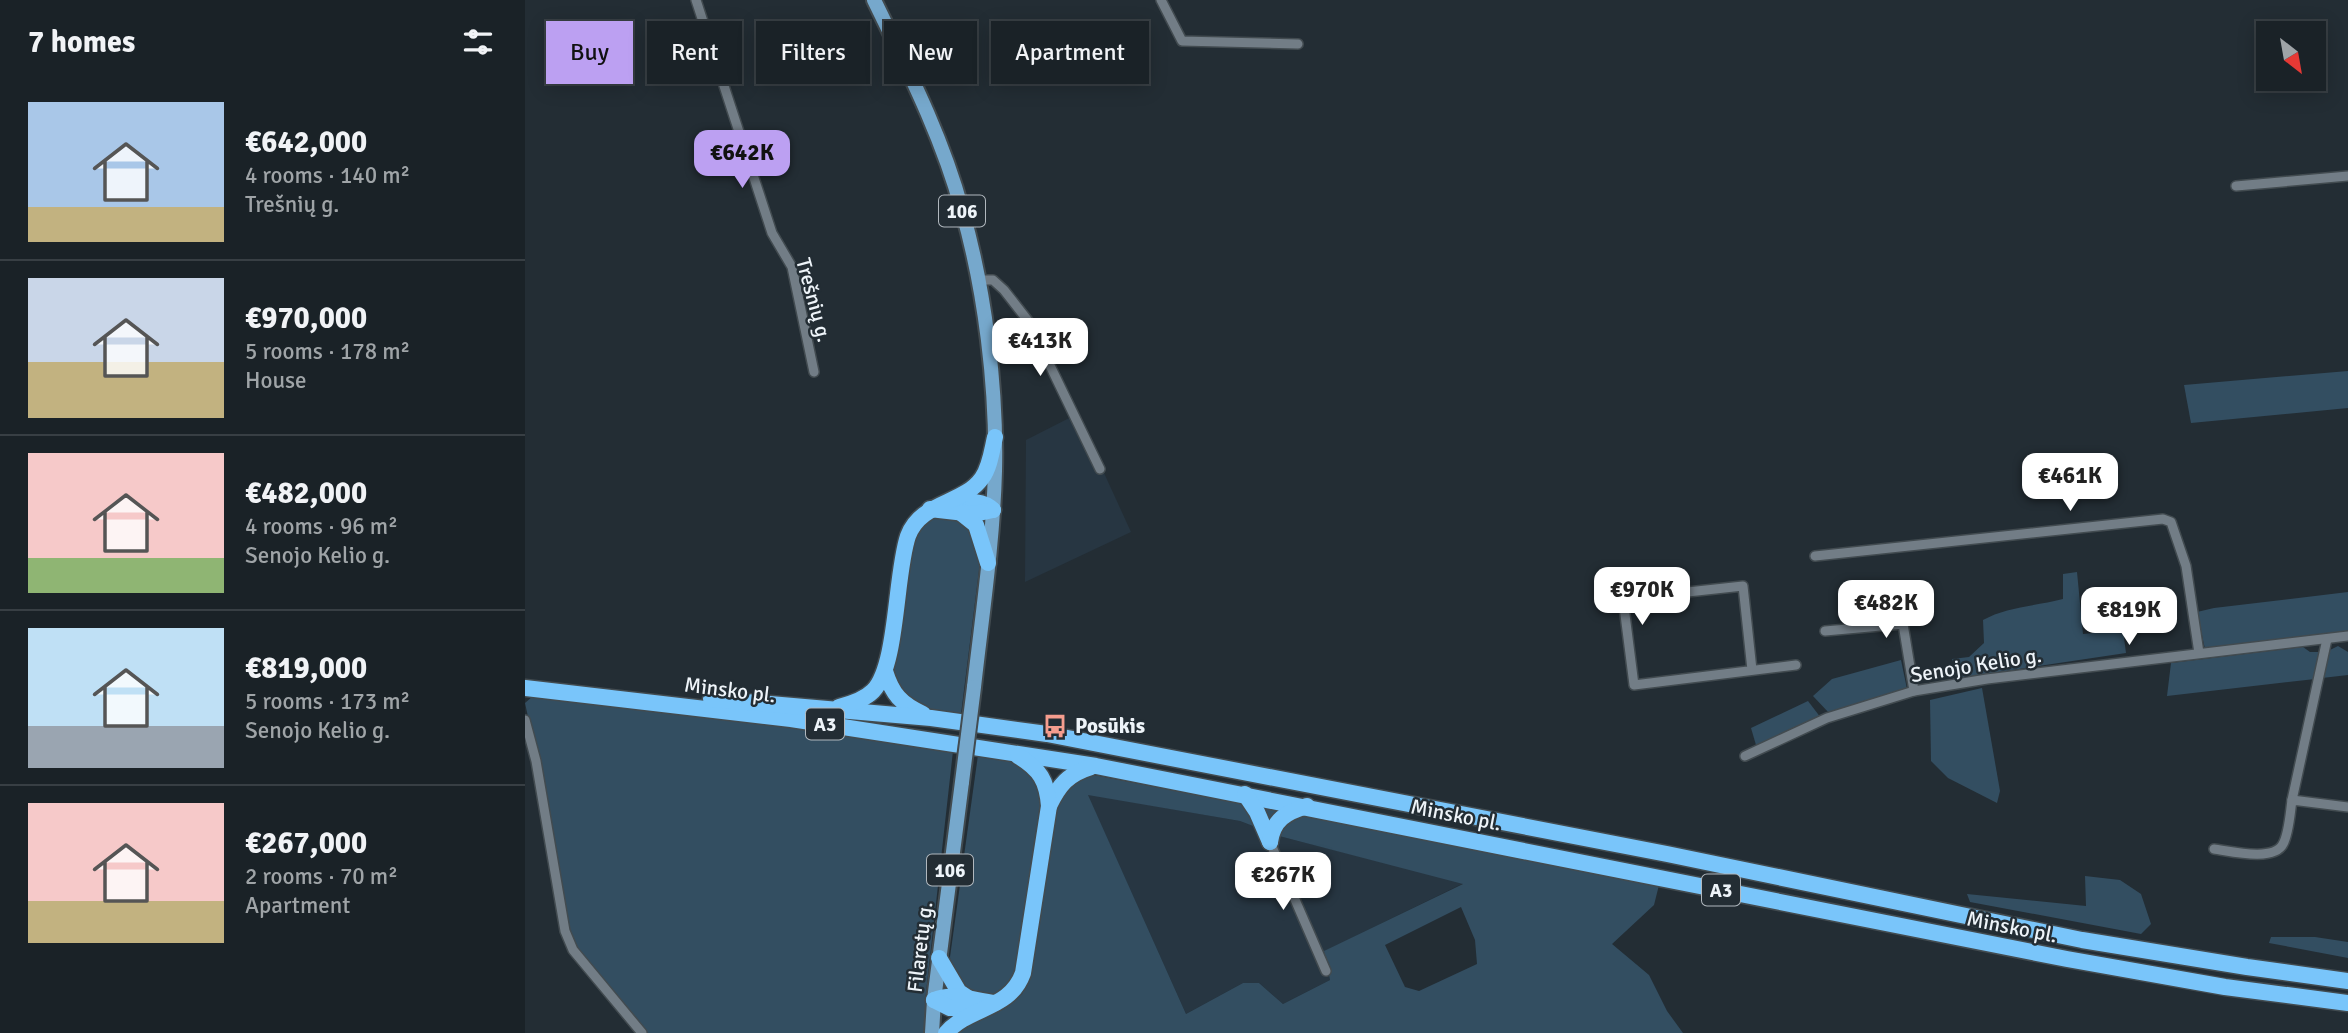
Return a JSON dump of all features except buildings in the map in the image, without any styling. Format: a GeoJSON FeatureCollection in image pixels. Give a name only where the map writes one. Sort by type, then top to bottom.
{"type":"FeatureCollection","features":[{"type":"Feature","properties":{"kind":"highway"},"geometry":{"type":"LineString","coordinates":[[833,709],[872,692],[885,671],[908,538],[915,522],[935,506],[961,494],[982,479],[987,470],[995,437]]}},
{"type":"Feature","properties":{"kind":"highway"},"geometry":{"type":"LineString","coordinates":[[935,506],[978,502],[993,510]]}},
{"type":"Feature","properties":{"kind":"highway"},"geometry":{"type":"LineString","coordinates":[[935,506],[961,513],[982,514],[993,510]]}},
{"type":"Feature","properties":{"kind":"highway"},"geometry":{"type":"LineString","coordinates":[[961,513],[976,525],[988,563]]}},
{"type":"Feature","properties":{"kind":"highway"},"geometry":{"type":"LineString","coordinates":[[885,671],[891,689],[900,701],[932,718]]}},
{"type":"Feature","properties":{"kind":"highway","name":"Minsko pl."},"geometry":{"type":"LineString","coordinates":[[525,688],[791,719],[1096,766],[2067,959],[2225,987],[2348,1003]]}},
{"type":"Feature","properties":{"kind":"highway","name":"Minsko pl."},"geometry":{"type":"LineString","coordinates":[[552,690],[601,690],[833,709],[932,718],[1035,732],[1667,853],[2082,940],[2348,981]]}},
{"type":"Feature","properties":{"kind":"highway"},"geometry":{"type":"LineString","coordinates":[[934,1000],[950,1008],[983,1004],[1011,995],[1020,983],[1049,806],[1047,786],[1041,774],[1035,766],[1013,753]]}},
{"type":"Feature","properties":{"kind":"highway"},"geometry":{"type":"LineString","coordinates":[[1049,806],[1066,779],[1096,766]]}},
{"type":"Feature","properties":{"kind":"highway"},"geometry":{"type":"LineString","coordinates":[[1245,794],[1257,812],[1270,842]]}},
{"type":"Feature","properties":{"kind":"highway"},"geometry":{"type":"LineString","coordinates":[[1270,842],[1274,826],[1284,815],[1307,806]]}},
{"type":"Feature","properties":{"kind":"highway"},"geometry":{"type":"LineString","coordinates":[[939,958],[959,992],[983,1004]]}},
{"type":"Feature","properties":{"kind":"highway"},"geometry":{"type":"LineString","coordinates":[[946,1033],[983,1004]]}},
{"type":"Feature","properties":{"kind":"main road","name":"106"},"geometry":{"type":"LineString","coordinates":[[874,0],[937,137],[962,210],[979,280],[995,437],[988,563]]}},
{"type":"Feature","properties":{"kind":"main road","name":"Filaretų g."},"geometry":{"type":"LineString","coordinates":[[932,1033],[988,563]]}},
{"type":"Feature","properties":{"kind":"street","name":"Trešnių g."},"geometry":{"type":"LineString","coordinates":[[696,0],[772,233],[792,267],[814,372]]}},
{"type":"Feature","properties":{"kind":"street"},"geometry":{"type":"LineString","coordinates":[[1161,0],[1182,41],[1298,44]]}},
{"type":"Feature","properties":{"kind":"street"},"geometry":{"type":"LineString","coordinates":[[2236,186],[2348,176]]}},
{"type":"Feature","properties":{"kind":"street"},"geometry":{"type":"LineString","coordinates":[[979,280],[993,280],[1029,322],[1100,469]]}},
{"type":"Feature","properties":{"kind":"street"},"geometry":{"type":"LineString","coordinates":[[1815,556],[2163,519],[2171,522],[2186,566],[2199,653]]}},
{"type":"Feature","properties":{"kind":"street"},"geometry":{"type":"LineString","coordinates":[[1752,670],[1743,586],[1623,599],[1634,685],[1796,665]]}},
{"type":"Feature","properties":{"kind":"street"},"geometry":{"type":"LineString","coordinates":[[1825,631],[1903,624],[1914,691]]}},
{"type":"Feature","properties":{"kind":"street","name":"Senojo Kelio g."},"geometry":{"type":"LineString","coordinates":[[1745,756],[1827,718],[1914,691],[1987,679],[2348,636]]}},
{"type":"Feature","properties":{"kind":"street"},"geometry":{"type":"LineString","coordinates":[[2214,849],[2264,855],[2279,850],[2284,844],[2327,639]]}},
{"type":"Feature","properties":{"kind":"street"},"geometry":{"type":"LineString","coordinates":[[525,720],[536,761],[565,931],[573,950],[642,1033]]}},
{"type":"Feature","properties":{"kind":"street"},"geometry":{"type":"LineString","coordinates":[[2293,800],[2348,807]]}},
{"type":"Feature","properties":{"kind":"street"},"geometry":{"type":"LineString","coordinates":[[1270,842],[1326,971]]}},
{"type":"Feature","properties":{"kind":"shaded area"},"geometry":{"type":"Polygon","coordinates":[[[2348,371],[2348,408],[2191,423],[2184,385],[2348,371]]]}},
{"type":"Feature","properties":{"kind":"shaded area"},"geometry":{"type":"Polygon","coordinates":[[[1077,414],[1131,532],[1025,582],[1026,440],[1077,414]]]}},
{"type":"Feature","properties":{"kind":"shaded area"},"geometry":{"type":"Polygon","coordinates":[[[932,516],[967,520],[981,554],[961,714],[916,706],[901,693],[892,670],[911,550],[920,527],[932,516]]]}},
{"type":"Feature","properties":{"kind":"shaded area"},"geometry":{"type":"Polygon","coordinates":[[[2077,572],[2083,634],[2123,630],[2126,653],[1958,678],[1952,659],[1969,657],[1984,643],[1983,620],[2011,609],[2063,599],[2063,574],[2077,572]]]}},
{"type":"Feature","properties":{"kind":"shaded area"},"geometry":{"type":"Polygon","coordinates":[[[2348,592],[2348,632],[2205,649],[2197,612],[2348,592]]]}},
{"type":"Feature","properties":{"kind":"shaded area"},"geometry":{"type":"Polygon","coordinates":[[[2338,646],[2348,652],[2348,675],[2322,678],[2328,651],[2338,646]]]}},
{"type":"Feature","properties":{"kind":"shaded area"},"geometry":{"type":"Polygon","coordinates":[[[2303,647],[2310,652],[2319,652],[2315,679],[2167,696],[2171,663],[2303,647]]]}},
{"type":"Feature","properties":{"kind":"shaded area"},"geometry":{"type":"Polygon","coordinates":[[[1901,660],[1907,689],[1830,714],[1813,696],[1832,679],[1901,660]]]}},
{"type":"Feature","properties":{"kind":"shaded area"},"geometry":{"type":"Polygon","coordinates":[[[1982,688],[2000,791],[1997,803],[1948,778],[1931,761],[1930,700],[1982,688]]]}},
{"type":"Feature","properties":{"kind":"shaded area"},"geometry":{"type":"Polygon","coordinates":[[[533,696],[692,713],[953,751],[926,993],[924,1033],[645,1033],[584,960],[569,936],[543,785],[525,703],[533,696]]]}},
{"type":"Feature","properties":{"kind":"shaded area"},"geometry":{"type":"Polygon","coordinates":[[[1808,701],[1821,718],[1756,745],[1751,728],[1808,701]]]}},
{"type":"Feature","properties":{"kind":"shaded area"},"geometry":{"type":"Polygon","coordinates":[[[978,755],[1015,760],[1033,770],[1044,792],[1016,974],[997,996],[966,993],[951,967],[950,957],[978,755]]]}},
{"type":"Feature","properties":{"kind":"shaded area"},"geometry":{"type":"Polygon","coordinates":[[[1089,774],[1659,885],[1654,905],[1612,944],[1649,975],[1667,1011],[1683,1033],[952,1033],[1014,1001],[1022,994],[1030,976],[1057,801],[1061,791],[1089,774]],[[1088,795],[1186,1014],[1243,983],[1259,983],[1283,1004],[1330,980],[1324,951],[1463,884],[1279,836],[1240,821],[1088,795]],[[1461,907],[1385,945],[1405,987],[1419,991],[1477,964],[1475,940],[1461,907]]]}},
{"type":"Feature","properties":{"kind":"shaded area"},"geometry":{"type":"Polygon","coordinates":[[[1087,794],[1240,821],[1279,836],[1464,883],[1325,951],[1330,980],[1283,1004],[1259,983],[1243,983],[1186,1014],[1087,794]]]}},
{"type":"Feature","properties":{"kind":"shaded area"},"geometry":{"type":"Polygon","coordinates":[[[2085,876],[2120,880],[2141,894],[2151,924],[2141,934],[1970,902],[1967,894],[2086,906],[2085,876]]]}},
{"type":"Feature","properties":{"kind":"shaded area"},"geometry":{"type":"Polygon","coordinates":[[[2271,937],[2315,937],[2348,942],[2348,958],[2269,943],[2271,937]]]}},
{"type":"Feature","properties":{"kind":"place","name":"Posūkis"},"geometry":{"type":"Point","coordinates":[1055,726]}}]}
